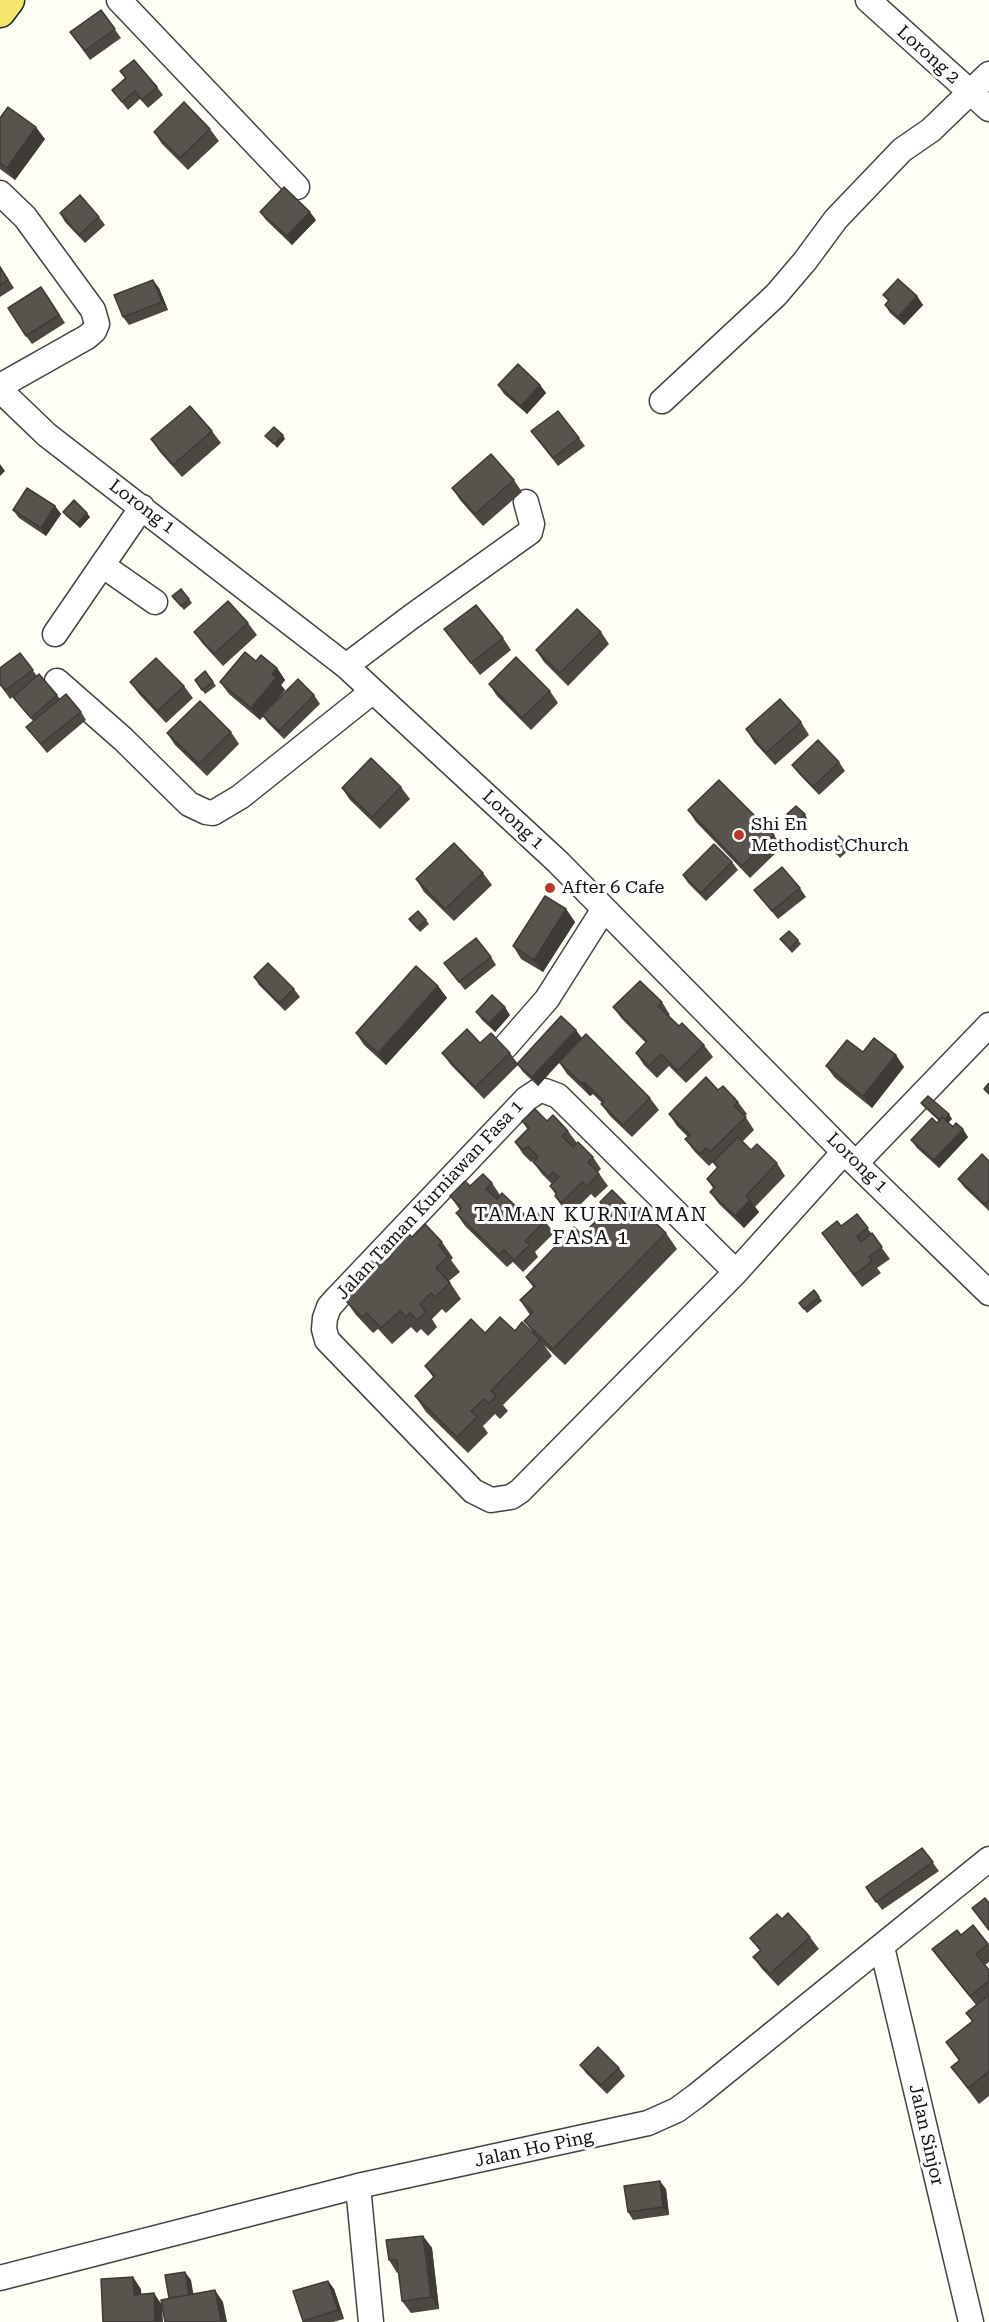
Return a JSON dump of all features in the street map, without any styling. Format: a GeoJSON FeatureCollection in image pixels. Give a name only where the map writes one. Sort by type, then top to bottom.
{"type":"FeatureCollection","features":[{"type":"Feature","properties":{"kind":"main road"},"geometry":{"type":"LineString","coordinates":[[0,12],[9,0]]}},
{"type":"Feature","properties":{"kind":"street"},"geometry":{"type":"LineString","coordinates":[[119,0],[297,187]]}},
{"type":"Feature","properties":{"kind":"street","name":"Lorong 2"},"geometry":{"type":"LineString","coordinates":[[868,0],[989,109]]}},
{"type":"Feature","properties":{"kind":"street"},"geometry":{"type":"LineString","coordinates":[[662,401],[776,296],[836,219],[896,156],[931,130],[989,74]]}},
{"type":"Feature","properties":{"kind":"street"},"geometry":{"type":"LineString","coordinates":[[0,193],[25,218],[93,310],[97,324],[94,331],[87,337],[0,388]]}},
{"type":"Feature","properties":{"kind":"street","name":"Lorong 1"},"geometry":{"type":"LineString","coordinates":[[0,388],[47,435],[346,666],[558,862],[850,1157],[989,1293]]}},
{"type":"Feature","properties":{"kind":"street"},"geometry":{"type":"LineString","coordinates":[[346,666],[411,616],[530,532],[532,524],[526,502]]}},
{"type":"Feature","properties":{"kind":"street"},"geometry":{"type":"LineString","coordinates":[[55,634],[142,507]]}},
{"type":"Feature","properties":{"kind":"street"},"geometry":{"type":"LineString","coordinates":[[102,565],[155,602]]}},
{"type":"Feature","properties":{"kind":"street"},"geometry":{"type":"LineString","coordinates":[[57,681],[123,739],[189,804],[213,813],[240,797],[373,691]]}},
{"type":"Feature","properties":{"kind":"street"},"geometry":{"type":"LineString","coordinates":[[506,1046],[547,999],[604,909]]}},
{"type":"Feature","properties":{"kind":"street","name":"Jalan Taman Kurniawan Fasa 1"},"geometry":{"type":"LineString","coordinates":[[736,1272],[558,1096],[545,1090],[538,1091],[526,1099],[336,1299],[329,1307],[324,1329],[327,1340],[473,1491],[481,1497],[501,1500],[520,1491],[850,1157],[989,1025]]}},
{"type":"Feature","properties":{"kind":"street","name":"Jalan Ho Ping"},"geometry":{"type":"LineString","coordinates":[[0,2278],[358,2186],[648,2123],[676,2110],[696,2096],[989,1859]]}},
{"type":"Feature","properties":{"kind":"street","name":"Jalan Sinjor"},"geometry":{"type":"LineString","coordinates":[[882,1947],[971,2322]]}},
{"type":"Feature","properties":{"kind":"street"},"geometry":{"type":"LineString","coordinates":[[358,2186],[371,2322]]}},
{"type":"Feature","properties":{"kind":"building"},"geometry":{"type":"Polygon","coordinates":[[[101,10],[115,29],[85,51],[70,32],[101,10]]]}},
{"type":"Feature","properties":{"kind":"building"},"geometry":{"type":"Polygon","coordinates":[[[134,60],[157,87],[142,100],[135,91],[122,102],[112,90],[126,78],[120,71],[134,60]]]}},
{"type":"Feature","properties":{"kind":"building"},"geometry":{"type":"Polygon","coordinates":[[[184,102],[210,129],[180,158],[154,132],[184,102]]]}},
{"type":"Feature","properties":{"kind":"building"},"geometry":{"type":"Polygon","coordinates":[[[8,107],[36,127],[7,168],[0,163],[0,118],[8,107]]]}},
{"type":"Feature","properties":{"kind":"building"},"geometry":{"type":"Polygon","coordinates":[[[284,187],[310,212],[287,236],[260,212],[284,187]]]}},
{"type":"Feature","properties":{"kind":"building"},"geometry":{"type":"Polygon","coordinates":[[[80,195],[99,217],[79,235],[60,213],[80,195]]]}},
{"type":"Feature","properties":{"kind":"building"},"geometry":{"type":"Polygon","coordinates":[[[0,267],[8,280],[0,285],[0,267]]]}},
{"type":"Feature","properties":{"kind":"building"},"geometry":{"type":"Polygon","coordinates":[[[898,279],[917,296],[898,317],[885,305],[889,300],[883,295],[898,279]]]}},
{"type":"Feature","properties":{"kind":"building"},"geometry":{"type":"Polygon","coordinates":[[[153,280],[162,302],[123,317],[114,295],[153,280]]]}},
{"type":"Feature","properties":{"kind":"building"},"geometry":{"type":"Polygon","coordinates":[[[41,287],[59,315],[26,336],[8,308],[41,287]]]}},
{"type":"Feature","properties":{"kind":"building"},"geometry":{"type":"Polygon","coordinates":[[[518,364],[540,385],[521,406],[498,385],[518,364]]]}},
{"type":"Feature","properties":{"kind":"building"},"geometry":{"type":"Polygon","coordinates":[[[190,406],[212,431],[173,465],[151,439],[190,406]]]}},
{"type":"Feature","properties":{"kind":"building"},"geometry":{"type":"Polygon","coordinates":[[[558,411],[579,438],[553,458],[531,431],[558,411]]]}},
{"type":"Feature","properties":{"kind":"building"},"geometry":{"type":"Polygon","coordinates":[[[274,427],[283,435],[274,444],[265,436],[274,427]]]}},
{"type":"Feature","properties":{"kind":"building"},"geometry":{"type":"Polygon","coordinates":[[[491,454],[514,480],[475,514],[452,488],[491,454]]]}},
{"type":"Feature","properties":{"kind":"building"},"geometry":{"type":"Polygon","coordinates":[[[27,488],[55,506],[41,528],[13,510],[27,488]]]}},
{"type":"Feature","properties":{"kind":"building"},"geometry":{"type":"Polygon","coordinates":[[[74,500],[87,513],[77,524],[63,512],[74,500]]]}},
{"type":"Feature","properties":{"kind":"building"},"geometry":{"type":"Polygon","coordinates":[[[181,589],[189,599],[181,606],[172,596],[181,589]]]}},
{"type":"Feature","properties":{"kind":"building"},"geometry":{"type":"Polygon","coordinates":[[[228,601],[248,623],[214,654],[194,632],[228,601]]]}},
{"type":"Feature","properties":{"kind":"building"},"geometry":{"type":"Polygon","coordinates":[[[476,605],[503,638],[471,663],[444,629],[476,605]]]}},
{"type":"Feature","properties":{"kind":"building"},"geometry":{"type":"Polygon","coordinates":[[[577,609],[601,632],[560,673],[536,650],[577,609]]]}},
{"type":"Feature","properties":{"kind":"building"},"geometry":{"type":"Polygon","coordinates":[[[245,652],[256,661],[261,655],[277,668],[272,674],[276,678],[251,708],[220,682],[245,652]]]}},
{"type":"Feature","properties":{"kind":"building"},"geometry":{"type":"Polygon","coordinates":[[[20,653],[33,670],[5,690],[0,684],[0,668],[20,653]]]}},
{"type":"Feature","properties":{"kind":"building"},"geometry":{"type":"Polygon","coordinates":[[[516,657],[550,691],[522,718],[489,684],[516,657]]]}},
{"type":"Feature","properties":{"kind":"building"},"geometry":{"type":"Polygon","coordinates":[[[156,658],[184,686],[158,711],[130,682],[156,658]]]}},
{"type":"Feature","properties":{"kind":"building"},"geometry":{"type":"Polygon","coordinates":[[[205,671],[213,682],[202,690],[195,680],[205,671]]]}},
{"type":"Feature","properties":{"kind":"building"},"geometry":{"type":"Polygon","coordinates":[[[39,674],[57,695],[31,718],[13,697],[39,674]]]}},
{"type":"Feature","properties":{"kind":"building"},"geometry":{"type":"Polygon","coordinates":[[[298,679],[314,695],[279,731],[262,715],[298,679]]]}},
{"type":"Feature","properties":{"kind":"building"},"geometry":{"type":"Polygon","coordinates":[[[66,694],[81,712],[41,744],[26,727],[66,694]]]}},
{"type":"Feature","properties":{"kind":"building"},"geometry":{"type":"Polygon","coordinates":[[[780,699],[801,722],[766,753],[746,729],[780,699]]]}},
{"type":"Feature","properties":{"kind":"building"},"geometry":{"type":"Polygon","coordinates":[[[200,701],[231,732],[199,764],[167,733],[200,701]]]}},
{"type":"Feature","properties":{"kind":"building"},"geometry":{"type":"Polygon","coordinates":[[[818,740],[839,762],[813,787],[792,765],[818,740]]]}},
{"type":"Feature","properties":{"kind":"building"},"geometry":{"type":"Polygon","coordinates":[[[371,758],[401,787],[372,817],[342,788],[371,758]]]}},
{"type":"Feature","properties":{"kind":"building","name":"Shi En Methodist Church"},"geometry":{"type":"Polygon","coordinates":[[[719,780],[774,835],[742,866],[688,810],[719,780]]]}},
{"type":"Feature","properties":{"kind":"building"},"geometry":{"type":"Polygon","coordinates":[[[796,806],[805,814],[796,823],[787,814],[796,806]]]}},
{"type":"Feature","properties":{"kind":"building"},"geometry":{"type":"Polygon","coordinates":[[[839,836],[847,844],[837,854],[829,845],[839,836]]]}},
{"type":"Feature","properties":{"kind":"building"},"geometry":{"type":"Polygon","coordinates":[[[454,843],[483,873],[445,909],[416,879],[454,843]]]}},
{"type":"Feature","properties":{"kind":"building"},"geometry":{"type":"Polygon","coordinates":[[[714,844],[732,862],[701,893],[683,875],[714,844]]]}},
{"type":"Feature","properties":{"kind":"building"},"geometry":{"type":"Polygon","coordinates":[[[782,867],[800,888],[772,911],[754,890],[782,867]]]}},
{"type":"Feature","properties":{"kind":"building"},"geometry":{"type":"Polygon","coordinates":[[[545,896],[566,909],[534,960],[513,946],[545,896]]]}},
{"type":"Feature","properties":{"kind":"building"},"geometry":{"type":"Polygon","coordinates":[[[418,911],[426,920],[417,928],[409,919],[418,911]]]}},
{"type":"Feature","properties":{"kind":"building"},"geometry":{"type":"Polygon","coordinates":[[[789,931],[798,940],[790,949],[780,939],[789,931]]]}},
{"type":"Feature","properties":{"kind":"building"},"geometry":{"type":"Polygon","coordinates":[[[476,938],[491,957],[459,982],[444,963],[476,938]]]}},
{"type":"Feature","properties":{"kind":"building"},"geometry":{"type":"Polygon","coordinates":[[[268,963],[294,989],[279,1003],[254,977],[268,963]]]}},
{"type":"Feature","properties":{"kind":"building"},"geometry":{"type":"Polygon","coordinates":[[[416,966],[438,986],[378,1053],[356,1033],[416,966]]]}},
{"type":"Feature","properties":{"kind":"building"},"geometry":{"type":"Polygon","coordinates":[[[640,981],[662,1002],[658,1006],[679,1026],[682,1023],[704,1045],[678,1071],[661,1054],[649,1066],[636,1053],[647,1041],[613,1007],[640,981]]]}},
{"type":"Feature","properties":{"kind":"building"},"geometry":{"type":"Polygon","coordinates":[[[492,995],[505,1007],[489,1023],[476,1012],[492,995]]]}},
{"type":"Feature","properties":{"kind":"building"},"geometry":{"type":"Polygon","coordinates":[[[561,1016],[576,1030],[532,1077],[517,1064],[561,1016]]]}},
{"type":"Feature","properties":{"kind":"building"},"geometry":{"type":"Polygon","coordinates":[[[467,1029],[480,1043],[491,1033],[510,1053],[475,1087],[442,1053],[467,1029]]]}},
{"type":"Feature","properties":{"kind":"building"},"geometry":{"type":"Polygon","coordinates":[[[586,1034],[650,1098],[623,1125],[601,1104],[604,1101],[559,1062],[586,1034]]]}},
{"type":"Feature","properties":{"kind":"building"},"geometry":{"type":"Polygon","coordinates":[[[874,1038],[896,1055],[863,1096],[826,1066],[847,1040],[863,1052],[874,1038]]]}},
{"type":"Feature","properties":{"kind":"building"},"geometry":{"type":"Polygon","coordinates":[[[706,1077],[718,1090],[723,1086],[738,1102],[734,1106],[746,1117],[710,1152],[706,1148],[700,1154],[685,1139],[690,1135],[669,1114],[706,1077]]]}},
{"type":"Feature","properties":{"kind":"building"},"geometry":{"type":"Polygon","coordinates":[[[989,1083],[989,1094],[984,1089],[989,1083]]]}},
{"type":"Feature","properties":{"kind":"building"},"geometry":{"type":"Polygon","coordinates":[[[928,1096],[949,1114],[945,1119],[942,1117],[940,1120],[921,1103],[928,1096]]]}},
{"type":"Feature","properties":{"kind":"building"},"geometry":{"type":"Polygon","coordinates":[[[535,1109],[547,1121],[553,1115],[568,1131],[562,1136],[573,1147],[578,1142],[593,1157],[588,1162],[599,1174],[587,1186],[582,1182],[561,1203],[555,1196],[557,1193],[550,1186],[559,1177],[553,1172],[549,1177],[533,1162],[538,1157],[528,1146],[523,1150],[515,1142],[529,1128],[522,1121],[535,1109]]]}},
{"type":"Feature","properties":{"kind":"building"},"geometry":{"type":"Polygon","coordinates":[[[942,1117],[953,1127],[956,1123],[963,1129],[934,1160],[911,1140],[932,1118],[937,1123],[942,1117]]]}},
{"type":"Feature","properties":{"kind":"building"},"geometry":{"type":"Polygon","coordinates":[[[738,1137],[751,1150],[757,1144],[777,1163],[746,1196],[750,1200],[735,1216],[710,1192],[715,1187],[707,1179],[718,1167],[713,1162],[738,1137]]]}},
{"type":"Feature","properties":{"kind":"building"},"geometry":{"type":"Polygon","coordinates":[[[982,1154],[989,1161],[989,1200],[985,1204],[958,1179],[982,1154]]]}},
{"type":"Feature","properties":{"kind":"building"},"geometry":{"type":"Polygon","coordinates":[[[483,1174],[492,1183],[486,1189],[497,1199],[502,1193],[529,1219],[536,1212],[545,1221],[525,1241],[530,1245],[514,1260],[504,1250],[499,1255],[456,1213],[462,1208],[450,1196],[465,1181],[470,1186],[483,1174]]]}},
{"type":"Feature","properties":{"kind":"building"},"geometry":{"type":"Polygon","coordinates":[[[612,1190],[634,1212],[639,1207],[666,1233],[553,1349],[524,1321],[533,1312],[520,1300],[535,1286],[526,1277],[574,1227],[582,1235],[607,1210],[600,1202],[612,1190]]]}},
{"type":"Feature","properties":{"kind":"building"},"geometry":{"type":"Polygon","coordinates":[[[857,1214],[868,1228],[857,1236],[861,1242],[872,1233],[882,1247],[869,1257],[872,1261],[854,1275],[822,1233],[837,1221],[841,1226],[857,1214]]]}},
{"type":"Feature","properties":{"kind":"building"},"geometry":{"type":"Polygon","coordinates":[[[425,1224],[442,1242],[439,1245],[448,1256],[436,1268],[450,1283],[435,1297],[431,1293],[420,1304],[426,1312],[417,1320],[410,1313],[406,1317],[400,1311],[381,1328],[367,1313],[362,1317],[345,1300],[366,1280],[359,1273],[371,1261],[375,1264],[383,1256],[387,1260],[392,1255],[386,1248],[399,1236],[401,1239],[408,1233],[412,1237],[425,1224]]]}},
{"type":"Feature","properties":{"kind":"building"},"geometry":{"type":"Polygon","coordinates":[[[814,1290],[819,1297],[804,1309],[799,1303],[814,1290]]]}},
{"type":"Feature","properties":{"kind":"building"},"geometry":{"type":"Polygon","coordinates":[[[500,1317],[515,1331],[522,1322],[540,1340],[491,1391],[496,1396],[489,1403],[484,1399],[471,1411],[477,1417],[457,1437],[415,1396],[435,1376],[425,1366],[471,1319],[485,1333],[500,1317]]]}},
{"type":"Feature","properties":{"kind":"building"},"geometry":{"type":"Polygon","coordinates":[[[922,1848],[933,1862],[876,1902],[866,1887],[922,1848]]]}},
{"type":"Feature","properties":{"kind":"building"},"geometry":{"type":"Polygon","coordinates":[[[985,1898],[989,1903],[989,1930],[972,1908],[985,1898]]]}},
{"type":"Feature","properties":{"kind":"building"},"geometry":{"type":"Polygon","coordinates":[[[788,1913],[810,1937],[770,1974],[753,1957],[761,1950],[750,1938],[777,1914],[782,1919],[788,1913]]]}},
{"type":"Feature","properties":{"kind":"building"},"geometry":{"type":"Polygon","coordinates":[[[973,1925],[988,1944],[976,1954],[989,1970],[989,1981],[970,1996],[932,1949],[957,1930],[961,1935],[973,1925]]]}},
{"type":"Feature","properties":{"kind":"building"},"geometry":{"type":"Polygon","coordinates":[[[989,1995],[989,2071],[968,2088],[951,2067],[960,2060],[946,2042],[973,2021],[966,2013],[989,1995]]]}},
{"type":"Feature","properties":{"kind":"building"},"geometry":{"type":"Polygon","coordinates":[[[598,2047],[619,2068],[601,2085],[580,2065],[598,2047]]]}},
{"type":"Feature","properties":{"kind":"building"},"geometry":{"type":"Polygon","coordinates":[[[660,2181],[663,2207],[628,2212],[624,2186],[660,2181]]]}},
{"type":"Feature","properties":{"kind":"building"},"geometry":{"type":"Polygon","coordinates":[[[423,2236],[431,2297],[402,2301],[397,2260],[389,2260],[386,2240],[423,2236]]]}},
{"type":"Feature","properties":{"kind":"building"},"geometry":{"type":"Polygon","coordinates":[[[185,2272],[189,2295],[169,2298],[165,2275],[185,2272]]]}},
{"type":"Feature","properties":{"kind":"building"},"geometry":{"type":"Polygon","coordinates":[[[133,2277],[134,2295],[154,2293],[155,2322],[103,2322],[101,2279],[133,2277]]]}},
{"type":"Feature","properties":{"kind":"building"},"geometry":{"type":"Polygon","coordinates":[[[328,2281],[338,2310],[303,2321],[293,2291],[328,2281]]]}},
{"type":"Feature","properties":{"kind":"building"},"geometry":{"type":"Polygon","coordinates":[[[215,2290],[221,2322],[165,2322],[161,2300],[215,2290]]]}},
{"type":"Feature","properties":{"kind":"place","name":"Shi En Methodist Church"},"geometry":{"type":"Point","coordinates":[739,835]}},
{"type":"Feature","properties":{"kind":"place","name":"After 6 Cafe"},"geometry":{"type":"Point","coordinates":[550,888]}},
{"type":"Feature","properties":{"kind":"district","name":"TAMAN KURNIAMAN FASA 1"},"geometry":{"type":"Point","coordinates":[591,1226]}}]}
